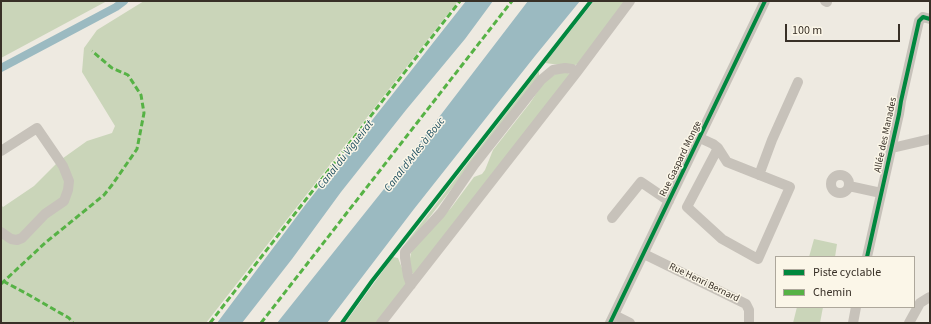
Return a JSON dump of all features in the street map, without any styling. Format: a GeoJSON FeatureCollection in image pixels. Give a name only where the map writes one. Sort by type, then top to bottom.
{"type":"FeatureCollection","features":[{"type":"Feature","properties":{"kind":"street"},"geometry":{"type":"LineString","coordinates":[[381,323],[577,72],[630,1]]}},
{"type":"Feature","properties":{"kind":"street","name":"Rue Gaspard Monge"},"geometry":{"type":"LineString","coordinates":[[612,319],[765,1]]}},
{"type":"Feature","properties":{"kind":"street","name":"Allée des Manades"},"geometry":{"type":"LineString","coordinates":[[867,256],[920,22],[927,18]]}},
{"type":"Feature","properties":{"kind":"street"},"geometry":{"type":"LineString","coordinates":[[412,285],[406,267],[405,252],[441,213],[474,165],[541,80],[553,70],[565,68],[572,69],[577,72]]}},
{"type":"Feature","properties":{"kind":"street"},"geometry":{"type":"LineString","coordinates":[[759,175],[772,140],[798,82]]}},
{"type":"Feature","properties":{"kind":"street"},"geometry":{"type":"LineString","coordinates":[[1,151],[37,128],[63,166],[69,180],[68,190],[64,201],[45,214],[20,239],[11,239],[1,232]]}},
{"type":"Feature","properties":{"kind":"street"},"geometry":{"type":"LineString","coordinates":[[700,138],[718,148],[727,162],[790,188],[758,259],[722,239],[687,207],[718,148]]}},
{"type":"Feature","properties":{"kind":"street"},"geometry":{"type":"LineString","coordinates":[[892,148],[930,139]]}},
{"type":"Feature","properties":{"kind":"street"},"geometry":{"type":"LineString","coordinates":[[612,218],[641,182],[669,201]]}},
{"type":"Feature","properties":{"kind":"street"},"geometry":{"type":"LineString","coordinates":[[849,186],[882,193]]}},
{"type":"Feature","properties":{"kind":"street","name":"Rue Henri Bernard"},"geometry":{"type":"LineString","coordinates":[[644,254],[746,304],[749,310],[749,323]]}},
{"type":"Feature","properties":{"kind":"street"},"geometry":{"type":"LineString","coordinates":[[909,323],[920,303],[930,298]]}},
{"type":"Feature","properties":{"kind":"street"},"geometry":{"type":"LineString","coordinates":[[853,323],[856,308]]}},
{"type":"Feature","properties":{"kind":"street"},"geometry":{"type":"LineString","coordinates":[[612,319],[630,323]]}},
{"type":"Feature","properties":{"kind":"green space"},"geometry":{"type":"Polygon","coordinates":[[[1,1],[107,1],[1,58],[1,1]]]}},
{"type":"Feature","properties":{"kind":"green space"},"geometry":{"type":"Polygon","coordinates":[[[144,1],[458,1],[206,323],[1,323],[1,205],[3,207],[34,186],[59,161],[87,141],[112,133],[115,126],[82,72],[84,48],[97,30],[144,1]]]}},
{"type":"Feature","properties":{"kind":"green space"},"geometry":{"type":"Polygon","coordinates":[[[594,1],[628,1],[579,64],[568,66],[545,63],[594,1]]]}},
{"type":"Feature","properties":{"kind":"green space"},"geometry":{"type":"Polygon","coordinates":[[[561,70],[570,74],[414,275],[410,271],[410,258],[415,246],[436,221],[451,208],[474,177],[482,174],[493,150],[530,103],[544,82],[561,70]]]}},
{"type":"Feature","properties":{"kind":"green space"},"geometry":{"type":"Polygon","coordinates":[[[539,71],[539,77],[404,250],[402,248],[539,71]]]}},
{"type":"Feature","properties":{"kind":"green space"},"geometry":{"type":"Polygon","coordinates":[[[814,239],[837,244],[835,256],[809,256],[814,239]]]}},
{"type":"Feature","properties":{"kind":"green space"},"geometry":{"type":"Polygon","coordinates":[[[393,257],[398,258],[407,283],[377,323],[345,323],[393,257]]]}},
{"type":"Feature","properties":{"kind":"green space"},"geometry":{"type":"Polygon","coordinates":[[[797,308],[823,308],[820,323],[793,323],[797,308]]]}},
{"type":"Feature","properties":{"kind":"water","name":"Canal du Vigueirat"},"geometry":{"type":"Polygon","coordinates":[[[466,1],[493,1],[465,39],[341,192],[292,259],[242,323],[217,323],[306,204],[466,1]]]}},
{"type":"Feature","properties":{"kind":"water","name":"Canal d'Arles à Bouc"},"geometry":{"type":"Polygon","coordinates":[[[528,1],[580,1],[414,209],[327,323],[277,323],[384,189],[528,1]]]}},
{"type":"Feature","properties":{"kind":"waterway"},"geometry":{"type":"LineString","coordinates":[[1,68],[116,7],[124,1]]}},
{"type":"Feature","properties":{"kind":"marked path"},"geometry":{"type":"LineString","coordinates":[[210,323],[460,1]]}},
{"type":"Feature","properties":{"kind":"marked path"},"geometry":{"type":"LineString","coordinates":[[261,323],[512,1]]}},
{"type":"Feature","properties":{"kind":"marked path"},"geometry":{"type":"LineString","coordinates":[[1,284],[45,243],[104,195],[137,149],[144,113],[141,95],[128,75],[112,68],[92,51]]}},
{"type":"Feature","properties":{"kind":"marked path"},"geometry":{"type":"LineString","coordinates":[[3,281],[69,318],[73,323]]}},
{"type":"Feature","properties":{"kind":"cycle path"},"geometry":{"type":"LineString","coordinates":[[342,323],[372,281],[591,1]]}},
{"type":"Feature","properties":{"kind":"cycle path"},"geometry":{"type":"LineString","coordinates":[[610,323],[765,1]]}},
{"type":"Feature","properties":{"kind":"cycle path"},"geometry":{"type":"LineString","coordinates":[[867,256],[919,21],[923,17],[930,19]]}}]}
